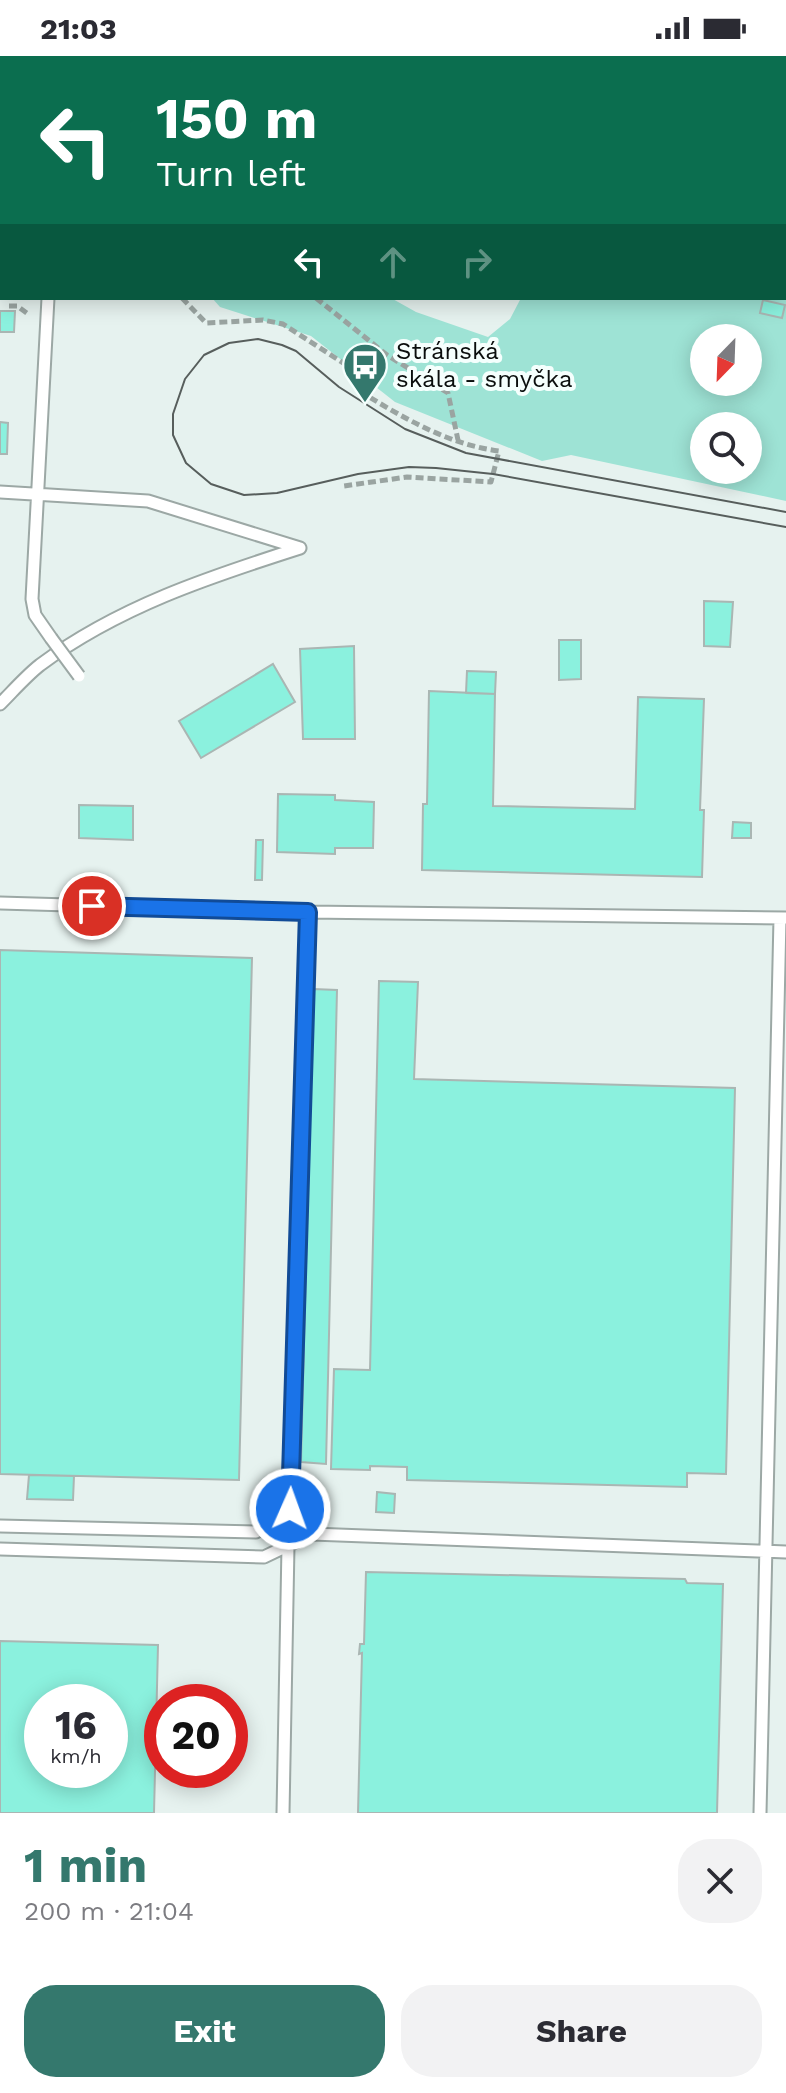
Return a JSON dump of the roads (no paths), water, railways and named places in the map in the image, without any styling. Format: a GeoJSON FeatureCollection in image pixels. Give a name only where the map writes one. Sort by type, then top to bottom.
{"type":"FeatureCollection","features":[{"type":"Feature","properties":{"kind":"lane"},"geometry":{"type":"LineString","coordinates":[[48,300],[32,599],[35,615],[79,676]]}},
{"type":"Feature","properties":{"kind":"lane"},"geometry":{"type":"LineString","coordinates":[[0,492],[148,501],[300,548],[168,593],[105,624],[39,666],[0,704]]}},
{"type":"Feature","properties":{"kind":"lane"},"geometry":{"type":"LineString","coordinates":[[0,903],[308,912],[783,918],[760,1813]]}},
{"type":"Feature","properties":{"kind":"lane"},"geometry":{"type":"LineString","coordinates":[[0,1526],[256,1532],[290,1509],[308,912]]}},
{"type":"Feature","properties":{"kind":"lane"},"geometry":{"type":"LineString","coordinates":[[0,1549],[264,1557],[312,1534],[786,1552]]}},
{"type":"Feature","properties":{"kind":"lane"},"geometry":{"type":"LineString","coordinates":[[283,1813],[288,1546]]}},
{"type":"Feature","properties":{"kind":"tram line"},"geometry":{"type":"LineString","coordinates":[[786,512],[466,453],[405,429],[339,387],[296,351],[258,339],[229,343],[204,355],[185,379],[173,414],[173,435],[186,463],[211,484],[244,495],[277,493],[358,474],[409,467],[436,468],[493,474],[786,527]]}},
{"type":"Feature","properties":{"kind":"place","name":"Stránská skála - smyčka"},"geometry":{"type":"Point","coordinates":[365,404]}}]}
